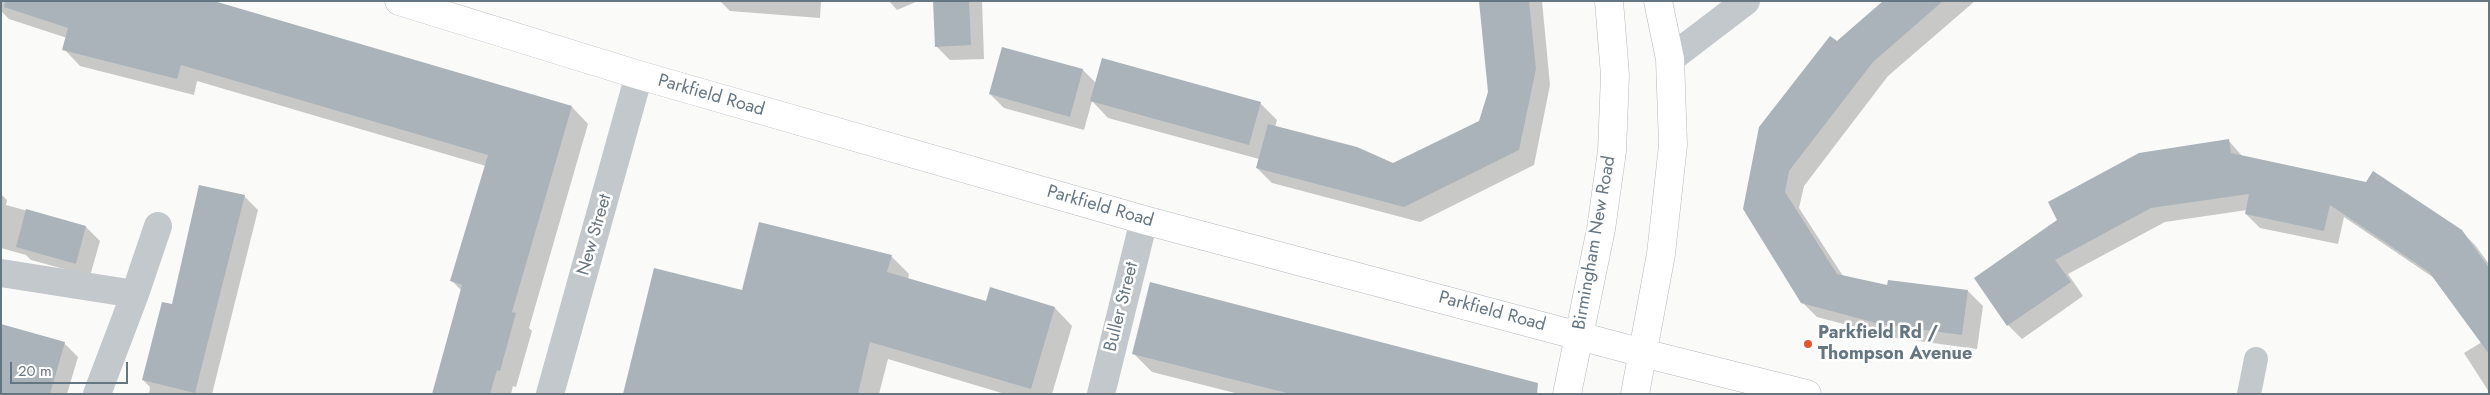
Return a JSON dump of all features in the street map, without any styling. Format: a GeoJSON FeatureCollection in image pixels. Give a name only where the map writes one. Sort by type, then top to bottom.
{"type":"FeatureCollection","features":[{"type":"Feature","properties":{"kind":"main road","name":"Parkfield Road"},"geometry":{"type":"LineString","coordinates":[[399,1],[639,75],[1144,220],[1643,353],[1807,394]]}},
{"type":"Feature","properties":{"kind":"main road","name":"Birmingham New Road"},"geometry":{"type":"LineString","coordinates":[[1567,394],[1601,229],[1612,151],[1615,75],[1609,1]]}},
{"type":"Feature","properties":{"kind":"main road"},"geometry":{"type":"LineString","coordinates":[[1635,394],[1661,254],[1673,145],[1670,59],[1658,1]]}},
{"type":"Feature","properties":{"kind":"street"},"geometry":{"type":"LineString","coordinates":[[1670,59],[1746,1]]}},
{"type":"Feature","properties":{"kind":"street","name":"New Street"},"geometry":{"type":"LineString","coordinates":[[550,394],[639,75]]}},
{"type":"Feature","properties":{"kind":"street","name":"Buller Street"},"geometry":{"type":"LineString","coordinates":[[1101,394],[1144,220]]}},
{"type":"Feature","properties":{"kind":"street"},"geometry":{"type":"LineString","coordinates":[[97,394],[135,294],[158,226]]}},
{"type":"Feature","properties":{"kind":"street"},"geometry":{"type":"LineString","coordinates":[[1,273],[135,294]]}},
{"type":"Feature","properties":{"kind":"lane"},"geometry":{"type":"LineString","coordinates":[[2249,394],[2256,359]]}},
{"type":"Feature","properties":{"kind":"building"},"geometry":{"type":"Polygon","coordinates":[[[5,1],[214,1],[572,106],[512,312],[516,313],[500,371],[497,370],[490,394],[432,394],[462,285],[450,281],[488,155],[181,65],[177,79],[62,50],[68,28],[4,7],[5,1]]]}},
{"type":"Feature","properties":{"kind":"building"},"geometry":{"type":"Polygon","coordinates":[[[933,1],[969,1],[971,45],[935,47],[933,1]]]}},
{"type":"Feature","properties":{"kind":"building"},"geometry":{"type":"Polygon","coordinates":[[[1479,1],[1529,1],[1536,69],[1519,150],[1404,207],[1256,168],[1268,124],[1357,147],[1393,163],[1479,121],[1488,92],[1479,1]]]}},
{"type":"Feature","properties":{"kind":"building"},"geometry":{"type":"Polygon","coordinates":[[[1883,1],[1943,1],[1873,62],[1789,171],[1785,192],[1837,274],[1887,285],[1888,280],[1968,290],[1962,335],[1880,324],[1801,303],[1743,209],[1759,127],[1830,36],[1837,41],[1883,1]]]}},
{"type":"Feature","properties":{"kind":"building"},"geometry":{"type":"Polygon","coordinates":[[[1002,47],[1083,69],[1070,117],[989,94],[1002,47]]]}},
{"type":"Feature","properties":{"kind":"building"},"geometry":{"type":"Polygon","coordinates":[[[1102,58],[1261,102],[1249,145],[1090,101],[1102,58]]]}},
{"type":"Feature","properties":{"kind":"building"},"geometry":{"type":"Polygon","coordinates":[[[2229,139],[2231,153],[2366,182],[2373,171],[2462,230],[2489,268],[2489,354],[2429,272],[2330,205],[2324,231],[2245,214],[2249,194],[2151,208],[2055,260],[2071,282],[2007,326],[1974,278],[2057,220],[2048,202],[2139,153],[2229,139]]]}},
{"type":"Feature","properties":{"kind":"building"},"geometry":{"type":"Polygon","coordinates":[[[199,185],[245,195],[195,393],[142,380],[162,302],[172,304],[199,185]]]}},
{"type":"Feature","properties":{"kind":"building"},"geometry":{"type":"Polygon","coordinates":[[[26,209],[86,226],[76,264],[16,247],[26,209]]]}},
{"type":"Feature","properties":{"kind":"building"},"geometry":{"type":"Polygon","coordinates":[[[759,222],[892,255],[887,272],[986,301],[990,287],[1055,307],[1031,389],[870,342],[858,394],[623,394],[654,268],[742,290],[759,222]]]}},
{"type":"Feature","properties":{"kind":"building"},"geometry":{"type":"Polygon","coordinates":[[[1150,282],[1538,383],[1537,394],[1291,394],[1132,354],[1150,282]]]}},
{"type":"Feature","properties":{"kind":"building"},"geometry":{"type":"Polygon","coordinates":[[[1,324],[65,342],[50,394],[1,394],[1,324]]]}},
{"type":"Feature","properties":{"kind":"place","name":"Parkfield Rd / Thompson Avenue"},"geometry":{"type":"Point","coordinates":[1808,344]}}]}
